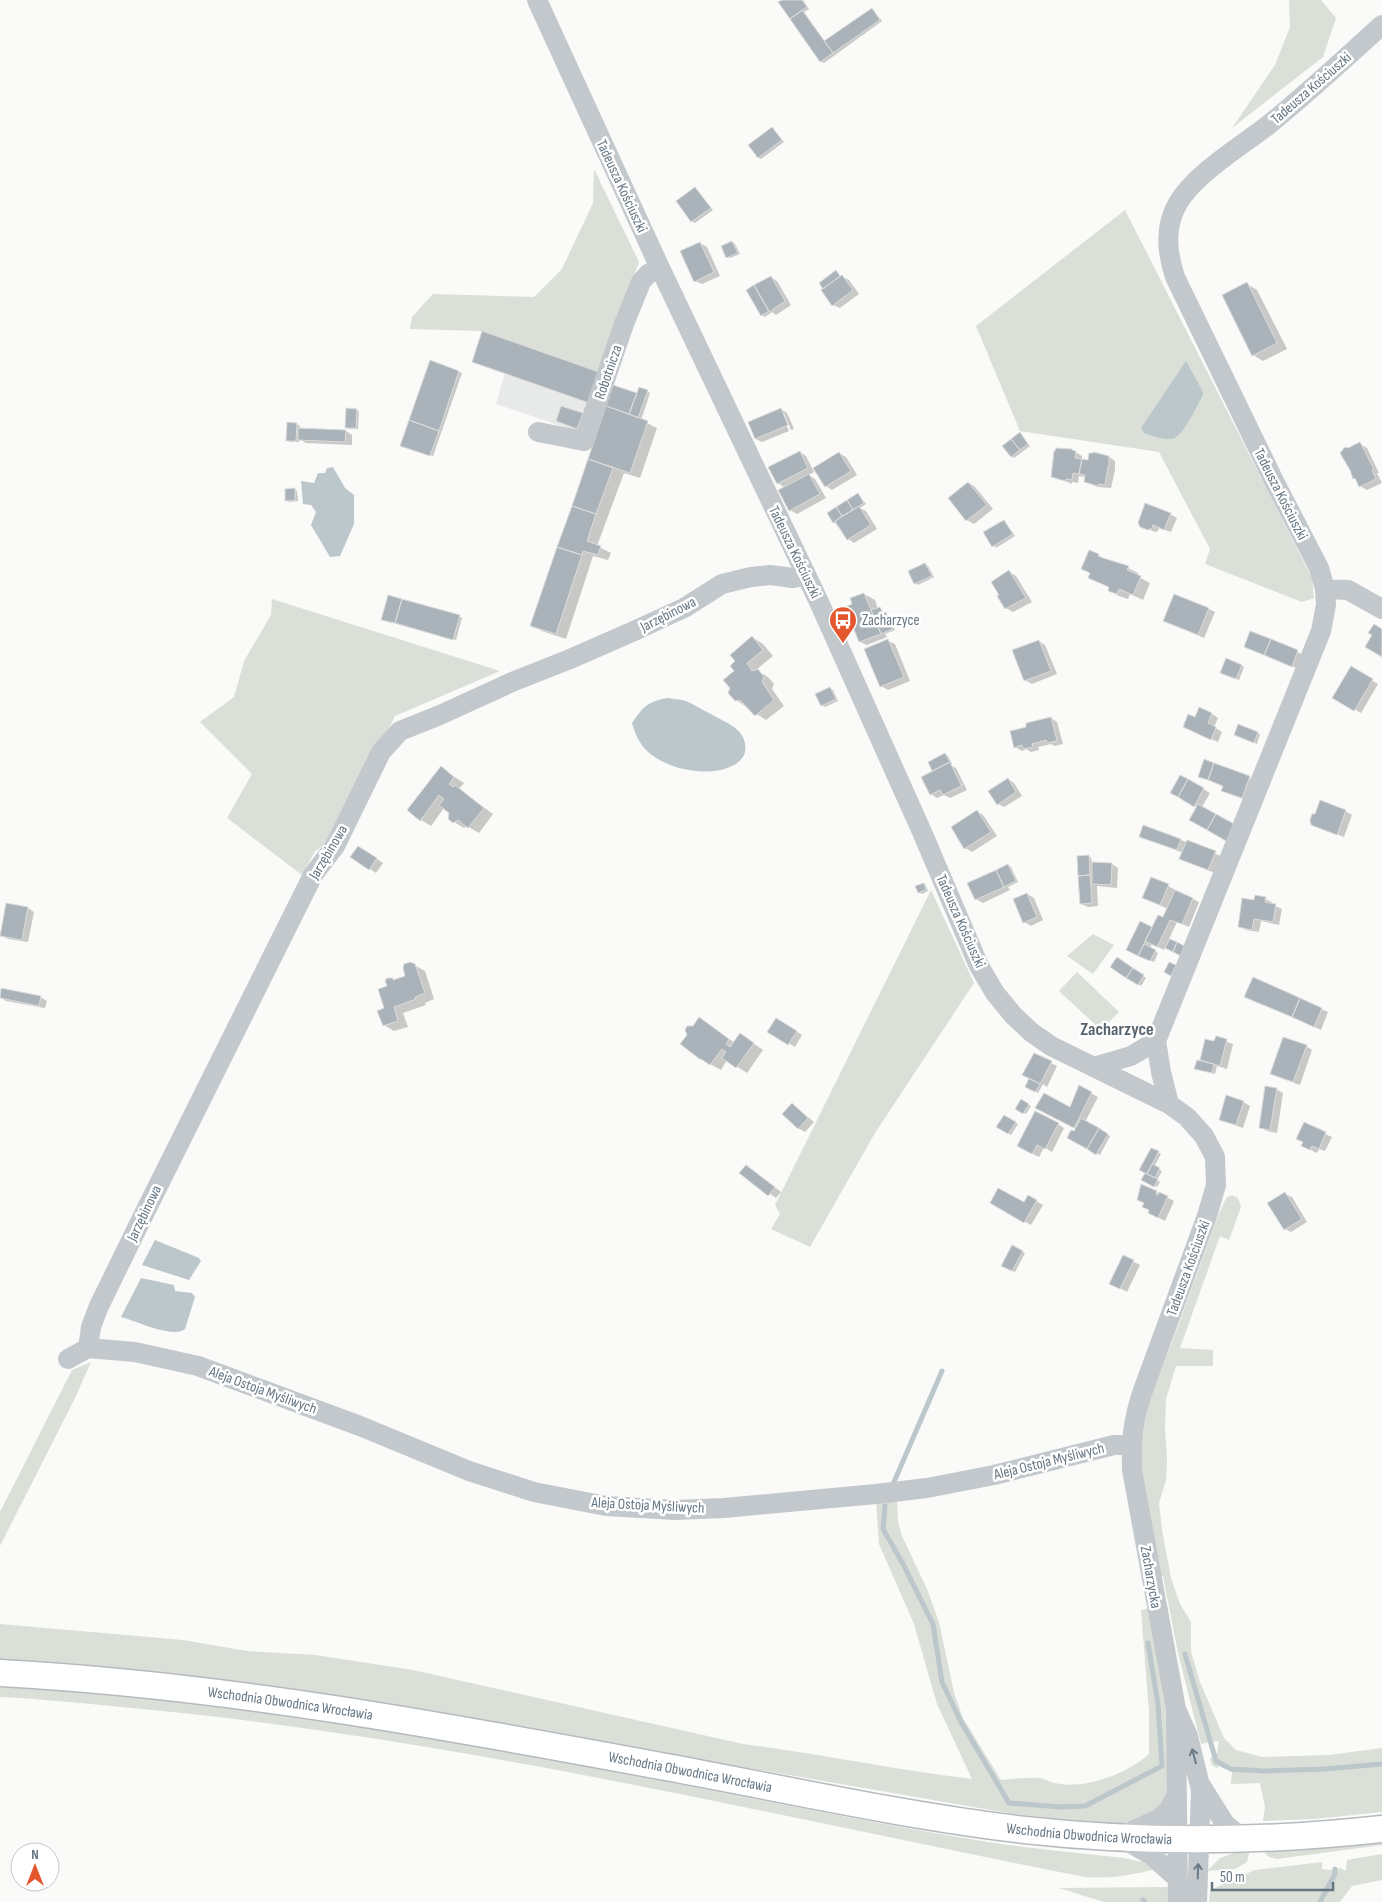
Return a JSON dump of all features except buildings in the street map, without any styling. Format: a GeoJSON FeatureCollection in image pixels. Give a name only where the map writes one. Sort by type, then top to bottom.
{"type":"FeatureCollection","features":[{"type":"Feature","properties":{"kind":"main road","name":"Wschodnia Obwodnica Wrocławia"},"geometry":{"type":"LineString","coordinates":[[0,1673],[156,1685],[273,1699],[551,1746],[962,1821],[1028,1830],[1120,1837],[1243,1839],[1302,1837],[1382,1829]]}},
{"type":"Feature","properties":{"kind":"street","name":"Tadeusza Kościuszki"},"geometry":{"type":"LineString","coordinates":[[537,0],[660,268],[805,574],[922,832],[979,966],[995,993],[1012,1015],[1031,1032],[1050,1046],[1169,1104],[1187,1117],[1204,1136],[1215,1157],[1216,1185],[1207,1216],[1142,1393],[1133,1422],[1131,1445]]}},
{"type":"Feature","properties":{"kind":"street","name":"Tadeusza Kościuszki"},"geometry":{"type":"LineString","coordinates":[[1156,1041],[1321,631],[1325,612],[1325,589],[1320,568],[1274,481],[1175,277],[1169,258],[1168,228],[1178,202],[1201,177],[1314,87],[1382,25]]}},
{"type":"Feature","properties":{"kind":"street","name":"Robotnicza"},"geometry":{"type":"LineString","coordinates":[[538,432],[584,441],[624,324],[641,282],[648,274],[660,268]]}},
{"type":"Feature","properties":{"kind":"street","name":"Jarzębinowa"},"geometry":{"type":"LineString","coordinates":[[88,1348],[90,1327],[99,1306],[314,875],[335,846],[382,752],[400,731],[634,632],[684,608],[722,584],[751,577],[770,575],[793,578],[805,574]]}},
{"type":"Feature","properties":{"kind":"street"},"geometry":{"type":"LineString","coordinates":[[1325,589],[1348,590],[1382,609]]}},
{"type":"Feature","properties":{"kind":"street"},"geometry":{"type":"LineString","coordinates":[[1093,1067],[1131,1056],[1156,1041],[1169,1104]]}},
{"type":"Feature","properties":{"kind":"street"},"geometry":{"type":"LineString","coordinates":[[68,1359],[88,1348]]}},
{"type":"Feature","properties":{"kind":"street","name":"Aleja Ostoja Myśliwych"},"geometry":{"type":"LineString","coordinates":[[88,1348],[135,1352],[198,1366],[360,1426],[469,1471],[534,1492],[606,1506],[675,1510],[724,1508],[927,1488],[994,1475],[1114,1445],[1131,1445]]}},
{"type":"Feature","properties":{"kind":"street","name":"Zacharzycka"},"geometry":{"type":"LineString","coordinates":[[1131,1445],[1133,1479],[1176,1709],[1177,1795],[1188,1839],[1197,1902]]}},
{"type":"Feature","properties":{"kind":"street","name":"Zacharzycka"},"geometry":{"type":"LineString","coordinates":[[1176,1709],[1188,1736],[1200,1783],[1188,1839],[1177,1878],[1178,1902]]}},
{"type":"Feature","properties":{"kind":"street"},"geometry":{"type":"LineString","coordinates":[[1200,1783],[1224,1824],[1243,1839]]}},
{"type":"Feature","properties":{"kind":"street"},"geometry":{"type":"LineString","coordinates":[[1120,1837],[1158,1819],[1168,1811],[1177,1795]]}},
{"type":"Feature","properties":{"kind":"street"},"geometry":{"type":"LineString","coordinates":[[1120,1837],[1151,1854],[1177,1878]]}},
{"type":"Feature","properties":{"kind":"shaded area"},"geometry":{"type":"Polygon","coordinates":[[[1289,0],[1321,0],[1336,18],[1323,57],[1232,128],[1275,65],[1290,27],[1289,0]]]}},
{"type":"Feature","properties":{"kind":"shaded area"},"geometry":{"type":"Polygon","coordinates":[[[594,169],[639,262],[599,372],[482,331],[410,329],[412,317],[433,294],[534,297],[562,269],[593,203],[594,169]]]}},
{"type":"Feature","properties":{"kind":"shaded area"},"geometry":{"type":"Polygon","coordinates":[[[1125,210],[1312,578],[1314,598],[1302,602],[1205,564],[1210,549],[1159,452],[1020,431],[976,326],[1125,210]]]}},
{"type":"Feature","properties":{"kind":"shaded area"},"geometry":{"type":"Polygon","coordinates":[[[482,331],[599,372],[579,432],[496,404],[505,373],[472,362],[482,331]]]}},
{"type":"Feature","properties":{"kind":"shaded area"},"geometry":{"type":"Polygon","coordinates":[[[1186,361],[1203,392],[1189,421],[1180,433],[1172,439],[1144,433],[1141,428],[1186,361]]]}},
{"type":"Feature","properties":{"kind":"shaded area"},"geometry":{"type":"Polygon","coordinates":[[[333,467],[345,488],[354,495],[354,524],[340,556],[330,557],[311,525],[316,512],[311,505],[303,504],[301,481],[314,483],[318,473],[325,473],[327,468],[333,467]]]}},
{"type":"Feature","properties":{"kind":"shaded area"},"geometry":{"type":"Polygon","coordinates":[[[272,599],[500,671],[395,716],[335,839],[315,851],[302,875],[227,818],[252,774],[200,722],[234,697],[244,661],[271,615],[272,599]]]}},
{"type":"Feature","properties":{"kind":"shaded area"},"geometry":{"type":"Polygon","coordinates":[[[667,698],[686,701],[739,731],[745,746],[742,759],[726,769],[714,771],[689,770],[665,763],[646,750],[637,738],[632,723],[646,706],[667,698]]]}},
{"type":"Feature","properties":{"kind":"shaded area"},"geometry":{"type":"Polygon","coordinates":[[[931,890],[974,983],[875,1133],[810,1247],[771,1229],[780,1214],[775,1205],[931,890]]]}},
{"type":"Feature","properties":{"kind":"shaded area"},"geometry":{"type":"Polygon","coordinates":[[[1093,934],[1114,945],[1093,974],[1067,956],[1093,934]]]}},
{"type":"Feature","properties":{"kind":"shaded area"},"geometry":{"type":"Polygon","coordinates":[[[1077,972],[1119,1012],[1101,1030],[1059,991],[1077,972]]]}},
{"type":"Feature","properties":{"kind":"shaded area"},"geometry":{"type":"Polygon","coordinates":[[[1232,1195],[1238,1198],[1241,1207],[1229,1240],[1220,1236],[1180,1348],[1213,1350],[1213,1366],[1176,1366],[1166,1399],[1166,1480],[1159,1503],[1171,1578],[1180,1604],[1191,1622],[1191,1651],[1200,1682],[1224,1738],[1236,1750],[1262,1757],[1329,1755],[1382,1748],[1382,1812],[1314,1819],[1263,1821],[1265,1807],[1260,1783],[1231,1784],[1232,1772],[1212,1765],[1210,1758],[1217,1753],[1219,1741],[1201,1744],[1178,1653],[1163,1576],[1158,1576],[1139,1456],[1149,1399],[1171,1345],[1218,1216],[1226,1198],[1232,1195]]]}},
{"type":"Feature","properties":{"kind":"shaded area"},"geometry":{"type":"Polygon","coordinates":[[[155,1240],[199,1258],[201,1261],[189,1280],[142,1265],[155,1240]]]}},
{"type":"Feature","properties":{"kind":"shaded area"},"geometry":{"type":"Polygon","coordinates":[[[141,1278],[174,1285],[175,1291],[192,1293],[195,1297],[185,1329],[180,1332],[164,1331],[121,1317],[141,1278]]]}},
{"type":"Feature","properties":{"kind":"shaded area"},"geometry":{"type":"Polygon","coordinates":[[[91,1362],[75,1398],[0,1546],[0,1512],[72,1370],[91,1362]]]}},
{"type":"Feature","properties":{"kind":"shaded area"},"geometry":{"type":"Polygon","coordinates":[[[897,1499],[898,1522],[902,1536],[927,1589],[939,1622],[954,1693],[963,1718],[1001,1780],[1042,1778],[1053,1783],[1066,1785],[1092,1782],[1117,1774],[1149,1754],[1149,1712],[1141,1610],[1150,1608],[1168,1711],[1168,1802],[1127,1826],[1014,1814],[662,1753],[0,1661],[0,1624],[183,1640],[247,1651],[315,1655],[413,1670],[743,1744],[972,1779],[937,1704],[914,1624],[879,1544],[876,1502],[897,1499]]]}},
{"type":"Feature","properties":{"kind":"shaded area"},"geometry":{"type":"Polygon","coordinates":[[[0,1686],[169,1700],[281,1714],[392,1731],[515,1752],[920,1831],[1056,1851],[1124,1858],[1142,1862],[1157,1869],[1121,1876],[1085,1877],[605,1779],[485,1757],[243,1720],[91,1704],[0,1697],[0,1686]]]}},
{"type":"Feature","properties":{"kind":"shaded area"},"geometry":{"type":"Polygon","coordinates":[[[1382,1842],[1382,1845],[1277,1859],[1269,1857],[1263,1851],[1382,1842]]]}},
{"type":"Feature","properties":{"kind":"shaded area"},"geometry":{"type":"Polygon","coordinates":[[[1234,1853],[1249,1853],[1247,1862],[1235,1869],[1207,1871],[1220,1858],[1234,1853]]]}},
{"type":"Feature","properties":{"kind":"shaded area"},"geometry":{"type":"Polygon","coordinates":[[[1382,1854],[1382,1880],[1352,1886],[1340,1902],[1209,1902],[1210,1890],[1255,1870],[1322,1862],[1322,1869],[1340,1868],[1346,1871],[1347,1860],[1382,1854]]]}},
{"type":"Feature","properties":{"kind":"shaded area"},"geometry":{"type":"Polygon","coordinates":[[[1169,1887],[1172,1902],[1104,1902],[1059,1888],[1169,1887]]]}},
{"type":"Feature","properties":{"kind":"waterway"},"geometry":{"type":"LineString","coordinates":[[894,1482],[942,1371]]}},
{"type":"Feature","properties":{"kind":"waterway"},"geometry":{"type":"LineString","coordinates":[[885,1506],[883,1529],[933,1624],[942,1682],[961,1722],[1009,1803],[1061,1807],[1085,1806],[1162,1766],[1158,1704],[1148,1643]]}},
{"type":"Feature","properties":{"kind":"waterway"},"geometry":{"type":"LineString","coordinates":[[1185,1654],[1216,1761],[1231,1769],[1263,1771],[1325,1769],[1382,1764]]}},
{"type":"Feature","properties":{"kind":"waterway"},"geometry":{"type":"LineString","coordinates":[[1320,1902],[1335,1874],[1335,1869]]}},
{"type":"Feature","properties":{"kind":"place","name":"Zacharzyce"},"geometry":{"type":"Point","coordinates":[843,644]}},
{"type":"Feature","properties":{"kind":"district","name":"Zacharzyce"},"geometry":{"type":"Point","coordinates":[1117,1029]}}]}
